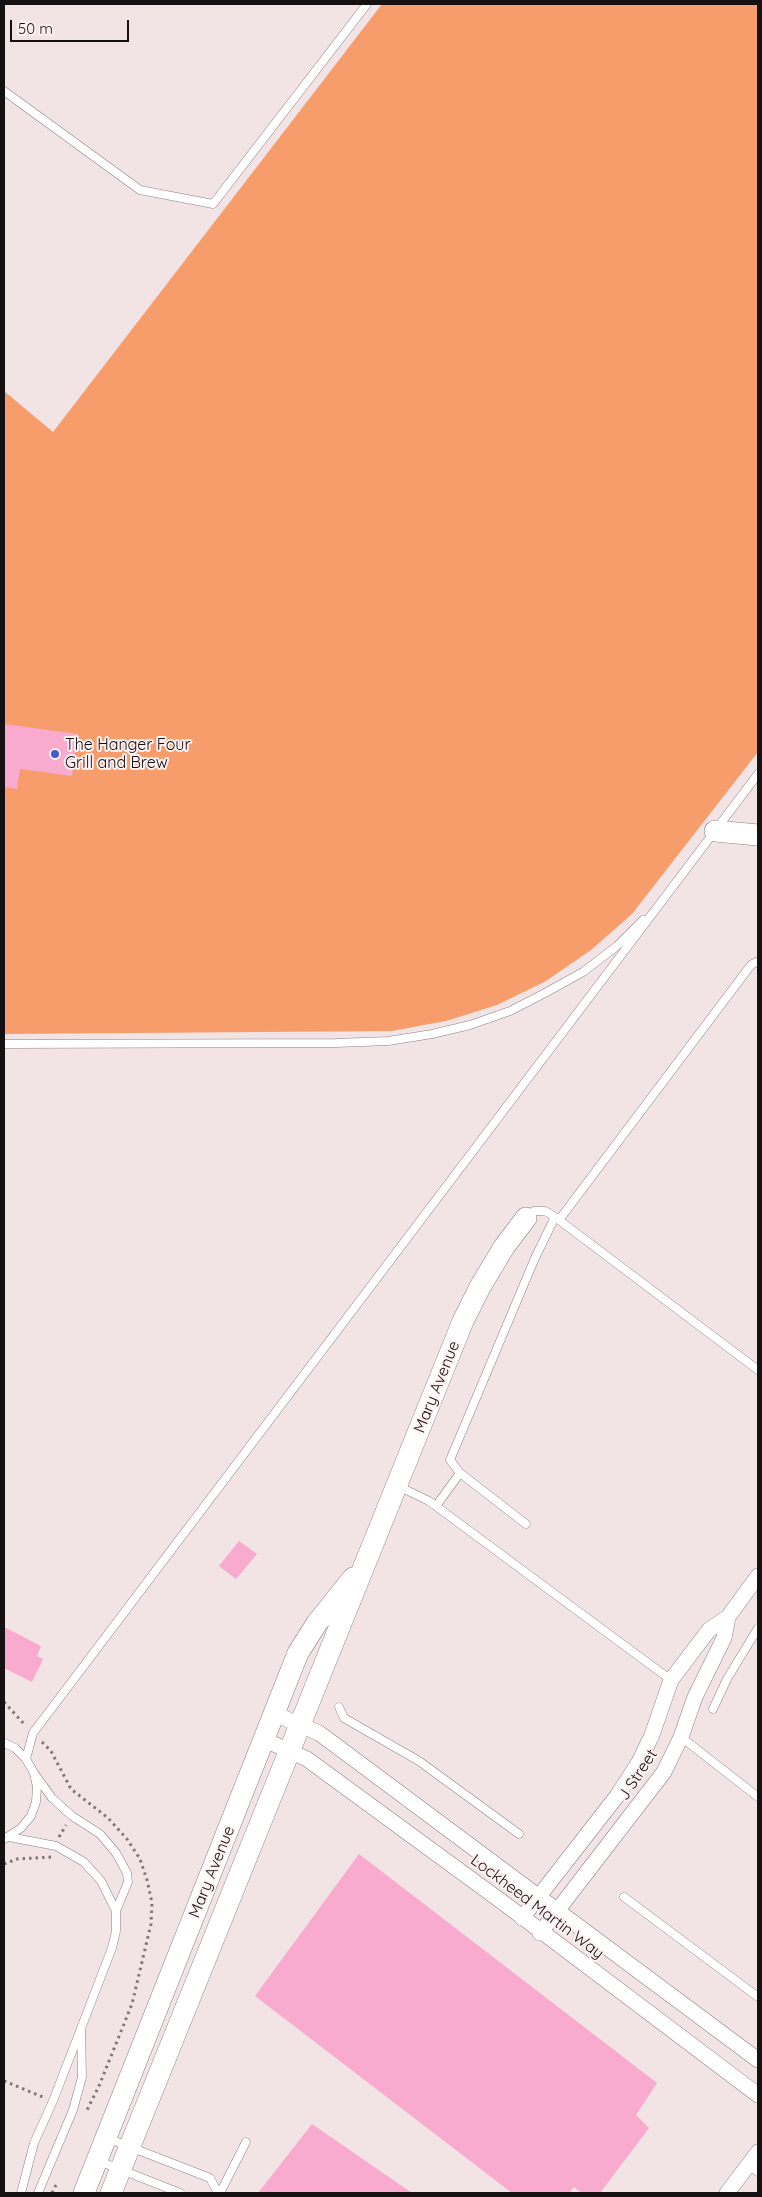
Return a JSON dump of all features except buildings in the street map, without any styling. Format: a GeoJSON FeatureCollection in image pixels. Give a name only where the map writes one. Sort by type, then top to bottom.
{"type":"FeatureCollection","features":[{"type":"Feature","properties":{"kind":"street"},"geometry":{"type":"LineString","coordinates":[[715,832],[758,835]]}},
{"type":"Feature","properties":{"kind":"street","name":"Mary Avenue"},"geometry":{"type":"LineString","coordinates":[[111,2193],[302,1724],[364,1564],[398,1486],[463,1321],[480,1288],[526,1218]]}},
{"type":"Feature","properties":{"kind":"street","name":"Mary Avenue"},"geometry":{"type":"LineString","coordinates":[[84,2193],[298,1653],[317,1623],[364,1564]]}},
{"type":"Feature","properties":{"kind":"street","name":"J Street"},"geometry":{"type":"LineString","coordinates":[[522,1918],[617,1796],[639,1762],[652,1735],[671,1680],[709,1630],[728,1617],[758,1576]]}},
{"type":"Feature","properties":{"kind":"street","name":"J Street"},"geometry":{"type":"LineString","coordinates":[[540,1933],[658,1780],[681,1737],[695,1697],[724,1638],[728,1617]]}},
{"type":"Feature","properties":{"kind":"street","name":"Lockheed Martin Way"},"geometry":{"type":"LineString","coordinates":[[275,1714],[302,1724],[319,1733],[540,1895],[758,2060]]}},
{"type":"Feature","properties":{"kind":"street","name":"Lockheed Martin Way"},"geometry":{"type":"LineString","coordinates":[[265,1740],[291,1750],[314,1764],[758,2095]]}},
{"type":"Feature","properties":{"kind":"street"},"geometry":{"type":"LineString","coordinates":[[727,2193],[754,2169],[758,2152]]}},
{"type":"Feature","properties":{"kind":"lane"},"geometry":{"type":"LineString","coordinates":[[4,91],[140,190],[213,204],[367,4]]}},
{"type":"Feature","properties":{"kind":"lane"},"geometry":{"type":"LineString","coordinates":[[26,1758],[33,1733],[758,774]]}},
{"type":"Feature","properties":{"kind":"lane"},"geometry":{"type":"LineString","coordinates":[[4,1044],[336,1043],[388,1041],[432,1034],[470,1025],[510,1011],[582,972],[617,946],[666,897]]}},
{"type":"Feature","properties":{"kind":"lane"},"geometry":{"type":"LineString","coordinates":[[526,1524],[460,1473],[450,1460],[535,1258],[557,1218],[751,965],[758,961]]}},
{"type":"Feature","properties":{"kind":"lane"},"geometry":{"type":"LineString","coordinates":[[526,1218],[534,1211],[544,1211],[557,1218],[758,1370]]}},
{"type":"Feature","properties":{"kind":"lane"},"geometry":{"type":"LineString","coordinates":[[436,1506],[460,1473]]}},
{"type":"Feature","properties":{"kind":"lane"},"geometry":{"type":"LineString","coordinates":[[398,1486],[436,1506],[671,1680]]}},
{"type":"Feature","properties":{"kind":"lane"},"geometry":{"type":"LineString","coordinates":[[714,1709],[727,1678],[758,1628]]}},
{"type":"Feature","properties":{"kind":"lane"},"geometry":{"type":"LineString","coordinates":[[339,1707],[344,1718],[419,1761],[519,1834]]}},
{"type":"Feature","properties":{"kind":"lane"},"geometry":{"type":"LineString","coordinates":[[4,1737],[26,1758],[52,1798],[72,1816],[100,1834],[116,1853],[127,1872],[128,1882],[116,1911],[116,1930],[112,1948],[34,2144],[21,2193]]}},
{"type":"Feature","properties":{"kind":"lane"},"geometry":{"type":"LineString","coordinates":[[681,1737],[758,1797]]}},
{"type":"Feature","properties":{"kind":"lane"},"geometry":{"type":"LineString","coordinates":[[4,1743],[15,1748]]}},
{"type":"Feature","properties":{"kind":"lane"},"geometry":{"type":"LineString","coordinates":[[6,1838],[26,1822],[36,1802],[37,1787],[34,1773]]}},
{"type":"Feature","properties":{"kind":"lane"},"geometry":{"type":"LineString","coordinates":[[6,1838],[56,1846],[84,1862],[101,1881],[116,1911]]}},
{"type":"Feature","properties":{"kind":"lane"},"geometry":{"type":"LineString","coordinates":[[624,1898],[758,1997]]}},
{"type":"Feature","properties":{"kind":"lane"},"geometry":{"type":"LineString","coordinates":[[38,2193],[73,2110],[82,2077],[81,2027]]}},
{"type":"Feature","properties":{"kind":"lane"},"geometry":{"type":"LineString","coordinates":[[106,2138],[210,2178],[219,2193]]}},
{"type":"Feature","properties":{"kind":"lane"},"geometry":{"type":"LineString","coordinates":[[219,2193],[246,2142]]}},
{"type":"Feature","properties":{"kind":"lane"},"geometry":{"type":"LineString","coordinates":[[97,2161],[180,2193]]}},
{"type":"Feature","properties":{"kind":"path"},"geometry":{"type":"LineString","coordinates":[[4,1702],[18,1718]]}},
{"type":"Feature","properties":{"kind":"path"},"geometry":{"type":"LineString","coordinates":[[79,1806],[84,1800]]}},
{"type":"Feature","properties":{"kind":"path"},"geometry":{"type":"LineString","coordinates":[[59,1839],[63,1828]]}},
{"type":"Feature","properties":{"kind":"path"},"geometry":{"type":"LineString","coordinates":[[4,1864],[17,1859],[36,1856],[53,1859],[54,1855]]}},
{"type":"Feature","properties":{"kind":"path"},"geometry":{"type":"LineString","coordinates":[[4,2082],[41,2096]]}},
{"type":"Feature","properties":{"kind":"shaded area"},"geometry":{"type":"Polygon","coordinates":[[[382,4],[758,4],[758,752],[632,914],[591,950],[546,981],[497,1005],[446,1021],[392,1031],[4,1034],[4,391],[53,432],[382,4]]]}},
{"type":"Feature","properties":{"kind":"place","name":"The Hanger Four Grill and Brew"},"geometry":{"type":"Point","coordinates":[55,754]}}]}
